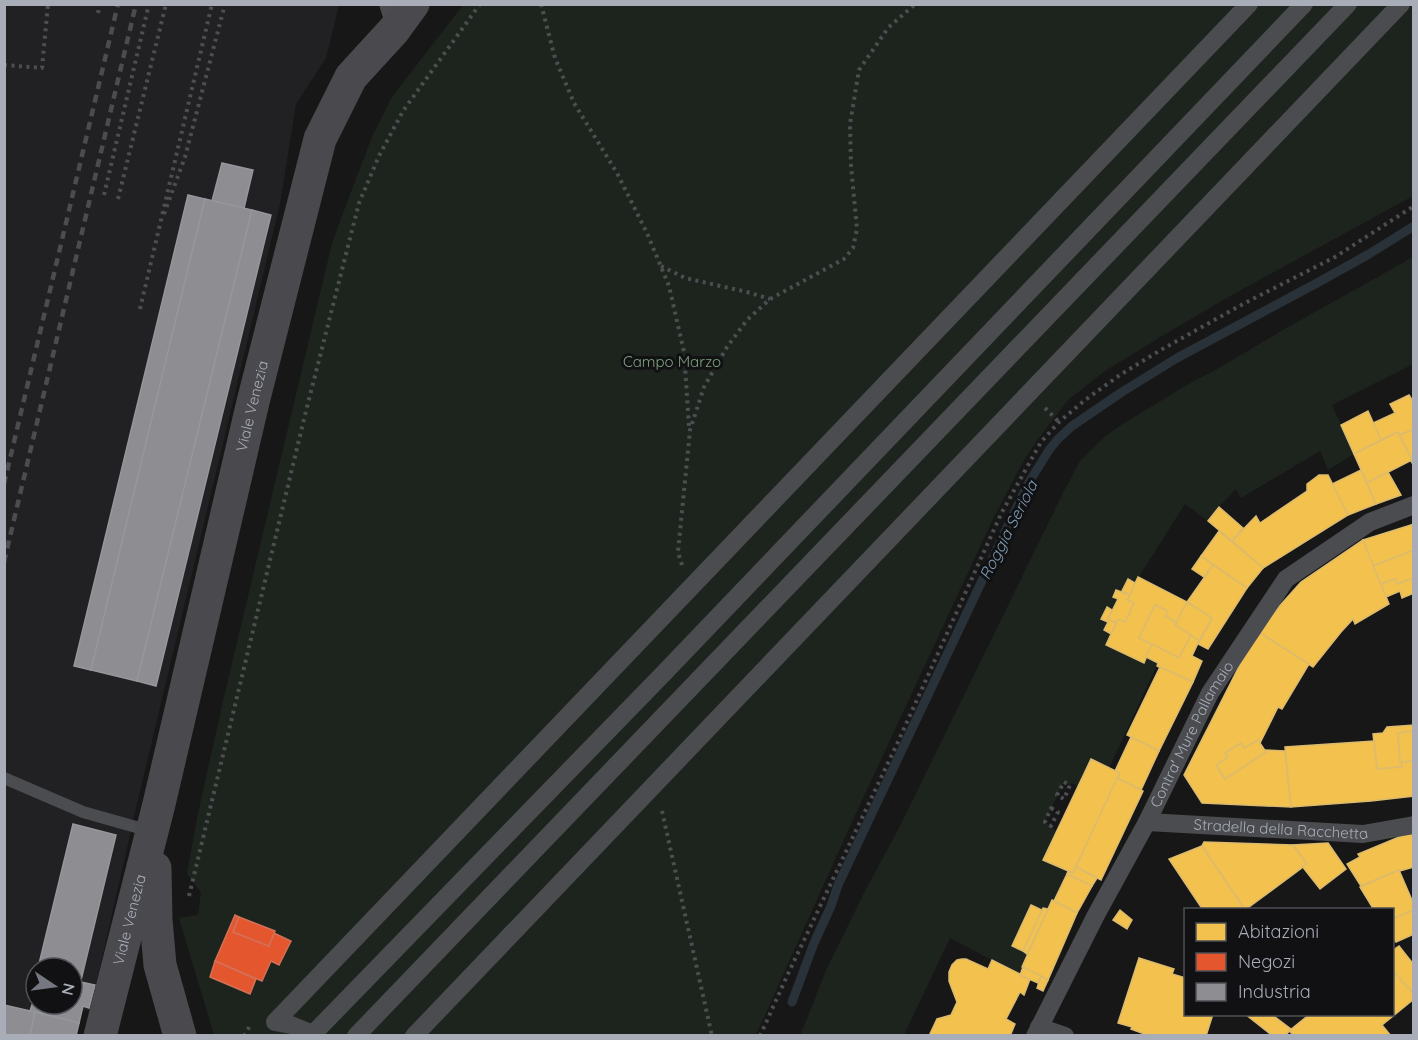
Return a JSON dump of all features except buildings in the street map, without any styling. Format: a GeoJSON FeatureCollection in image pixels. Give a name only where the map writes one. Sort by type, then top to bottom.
{"type":"FeatureCollection","features":[{"type":"Feature","properties":{"kind":"main road","name":"Viale Venezia"},"geometry":{"type":"LineString","coordinates":[[100,1035],[156,818],[253,402],[320,139],[351,77],[389,17],[413,4]]}},
{"type":"Feature","properties":{"kind":"main road","name":"Viale Venezia"},"geometry":{"type":"LineString","coordinates":[[156,818],[156,920],[160,964],[180,1035]]}},
{"type":"Feature","properties":{"kind":"street"},"geometry":{"type":"LineString","coordinates":[[1249,4],[275,1022],[291,1025],[313,1034],[672,664],[1304,4]]}},
{"type":"Feature","properties":{"kind":"street"},"geometry":{"type":"LineString","coordinates":[[356,1035],[1348,4]]}},
{"type":"Feature","properties":{"kind":"street"},"geometry":{"type":"LineString","coordinates":[[414,1035],[1401,4]]}},
{"type":"Feature","properties":{"kind":"street","name":"Contra' Mure Pallamaio"},"geometry":{"type":"LineString","coordinates":[[1065,1035],[1037,1031],[1096,915],[1147,822],[1210,693],[1286,579],[1371,522],[1413,505]]}},
{"type":"Feature","properties":{"kind":"street","name":"Stradella della Racchetta"},"geometry":{"type":"LineString","coordinates":[[1147,822],[1363,834],[1413,825]]}},
{"type":"Feature","properties":{"kind":"lane"},"geometry":{"type":"LineString","coordinates":[[4,778],[83,812],[156,818]]}},
{"type":"Feature","properties":{"kind":"path"},"geometry":{"type":"LineString","coordinates":[[4,65],[42,68],[48,4]]}},
{"type":"Feature","properties":{"kind":"path"},"geometry":{"type":"LineString","coordinates":[[98,14],[100,4]]}},
{"type":"Feature","properties":{"kind":"path"},"geometry":{"type":"LineString","coordinates":[[104,195],[149,4]]}},
{"type":"Feature","properties":{"kind":"path"},"geometry":{"type":"LineString","coordinates":[[118,199],[166,4]]}},
{"type":"Feature","properties":{"kind":"path"},"geometry":{"type":"LineString","coordinates":[[140,309],[212,4]]}},
{"type":"Feature","properties":{"kind":"path"},"geometry":{"type":"LineString","coordinates":[[158,232],[184,157],[225,4]]}},
{"type":"Feature","properties":{"kind":"path"},"geometry":{"type":"LineString","coordinates":[[187,905],[302,426],[359,203],[379,156],[403,111],[480,4]]}},
{"type":"Feature","properties":{"kind":"path"},"geometry":{"type":"LineString","coordinates":[[541,4],[555,58],[574,103],[617,173],[647,233],[669,286],[684,352],[690,430],[678,552],[682,568]]}},
{"type":"Feature","properties":{"kind":"path"},"geometry":{"type":"LineString","coordinates":[[690,430],[704,387],[727,347],[747,320],[770,299],[844,259],[854,248],[857,229],[850,124],[860,70],[888,28],[915,4]]}},
{"type":"Feature","properties":{"kind":"path"},"geometry":{"type":"LineString","coordinates":[[760,1035],[897,744],[1001,514],[1041,442],[1059,422],[1120,375],[1233,309],[1335,257],[1413,206]]}},
{"type":"Feature","properties":{"kind":"path"},"geometry":{"type":"LineString","coordinates":[[660,265],[685,278],[770,299]]}},
{"type":"Feature","properties":{"kind":"path"},"geometry":{"type":"LineString","coordinates":[[661,805],[712,1035]]}},
{"type":"Feature","properties":{"kind":"shaded area"},"geometry":{"type":"Polygon","coordinates":[[[5,5],[339,5],[326,58],[296,104],[280,204],[90,1011],[84,1010],[84,956],[24,956],[24,1016],[81,1016],[76,1035],[5,1036],[5,5]]]}},
{"type":"Feature","properties":{"kind":"green space","name":"Campo Marzo"},"geometry":{"type":"Polygon","coordinates":[[[463,5],[1413,5],[1413,196],[1230,296],[1162,336],[1105,371],[1068,400],[1023,462],[991,523],[756,1035],[214,1035],[179,918],[198,915],[201,892],[187,874],[198,813],[332,243],[372,137],[392,97],[463,5]]]}},
{"type":"Feature","properties":{"kind":"green space"},"geometry":{"type":"Polygon","coordinates":[[[1413,257],[1413,364],[1332,405],[1354,454],[1328,470],[1320,451],[1241,498],[1236,489],[1208,521],[1185,504],[1135,583],[1128,579],[1122,592],[1116,590],[1113,596],[1118,599],[1112,610],[1106,608],[1101,619],[1108,622],[1104,630],[1111,634],[1107,645],[1143,663],[1146,657],[1158,663],[1109,768],[1091,759],[1078,786],[1064,782],[1045,822],[1057,831],[1044,860],[1068,871],[1048,909],[1043,908],[1042,910],[1032,905],[1013,946],[1027,954],[1020,975],[950,938],[904,1035],[800,1036],[827,968],[900,826],[1080,461],[1118,427],[1185,386],[1413,257]]]}},
{"type":"Feature","properties":{"kind":"waterway","name":"Roggia Seriola"},"geometry":{"type":"LineString","coordinates":[[792,1002],[838,885],[1028,484],[1049,450],[1072,426],[1177,358],[1317,283],[1414,226]]}},
{"type":"Feature","properties":{"kind":"railway"},"geometry":{"type":"LineString","coordinates":[[4,484],[118,4]]}},
{"type":"Feature","properties":{"kind":"railway"},"geometry":{"type":"LineString","coordinates":[[4,562],[136,4]]}}]}
